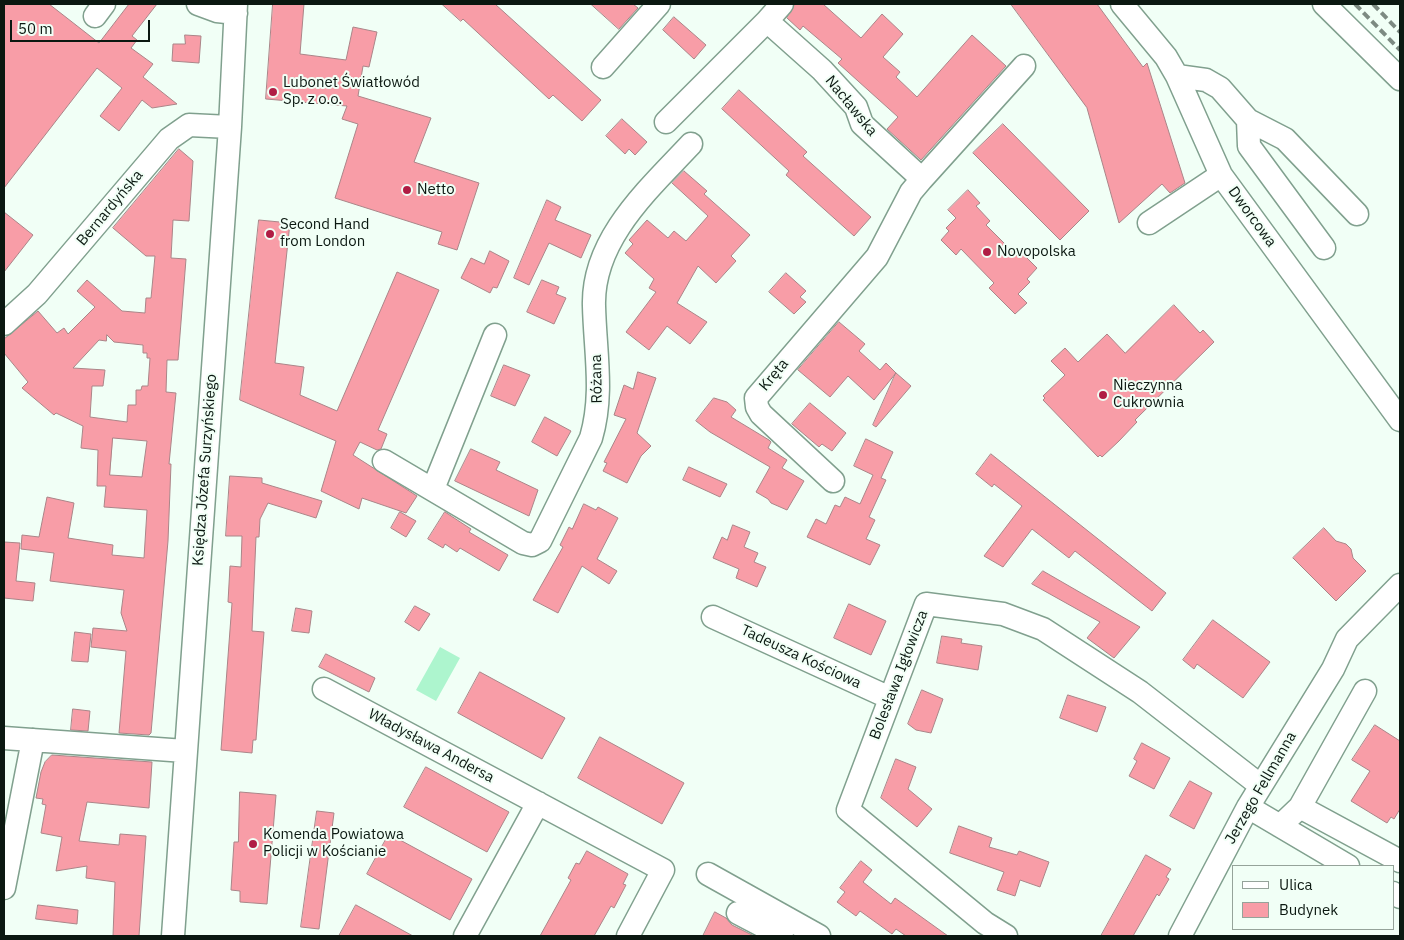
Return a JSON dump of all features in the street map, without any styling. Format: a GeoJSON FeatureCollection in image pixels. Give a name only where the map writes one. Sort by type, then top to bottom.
{"type":"FeatureCollection","features":[{"type":"Feature","properties":{"kind":"street"},"geometry":{"type":"LineString","coordinates":[[198,4],[217,12],[236,8]]}},
{"type":"Feature","properties":{"kind":"street"},"geometry":{"type":"LineString","coordinates":[[603,67],[659,4]]}},
{"type":"Feature","properties":{"kind":"street"},"geometry":{"type":"LineString","coordinates":[[666,122],[782,4]]}},
{"type":"Feature","properties":{"kind":"street","name":"Dworcowa"},"geometry":{"type":"LineString","coordinates":[[1122,4],[1166,57],[1177,76],[1221,175],[1400,420]]}},
{"type":"Feature","properties":{"kind":"street"},"geometry":{"type":"LineString","coordinates":[[1324,4],[1400,79]]}},
{"type":"Feature","properties":{"kind":"street","name":"Księdza Józefa Surzyńskiego"},"geometry":{"type":"LineString","coordinates":[[173,936],[230,127],[236,8]]}},
{"type":"Feature","properties":{"kind":"street","name":"Nacławska"},"geometry":{"type":"LineString","coordinates":[[767,21],[822,70],[856,107],[862,124],[922,179]]}},
{"type":"Feature","properties":{"kind":"street"},"geometry":{"type":"LineString","coordinates":[[922,179],[1024,66]]}},
{"type":"Feature","properties":{"kind":"street"},"geometry":{"type":"LineString","coordinates":[[1177,76],[1206,80],[1220,88],[1248,120],[1285,139],[1357,214]]}},
{"type":"Feature","properties":{"kind":"street"},"geometry":{"type":"LineString","coordinates":[[1248,120],[1249,146],[1324,248]]}},
{"type":"Feature","properties":{"kind":"street","name":"Bernardyńska"},"geometry":{"type":"LineString","coordinates":[[4,324],[37,294],[169,139],[189,125],[230,127]]}},
{"type":"Feature","properties":{"kind":"street","name":"Różana"},"geometry":{"type":"LineString","coordinates":[[384,461],[523,543],[532,545],[540,541],[591,438],[596,419],[599,400],[593,303],[597,275],[606,250],[634,205],[691,144]]}},
{"type":"Feature","properties":{"kind":"street"},"geometry":{"type":"LineString","coordinates":[[1149,223],[1221,175]]}},
{"type":"Feature","properties":{"kind":"street","name":"Kręta"},"geometry":{"type":"LineString","coordinates":[[833,482],[761,414],[757,407],[756,398],[876,257],[911,192],[922,179]]}},
{"type":"Feature","properties":{"kind":"street"},"geometry":{"type":"LineString","coordinates":[[433,489],[495,334]]}},
{"type":"Feature","properties":{"kind":"street","name":"Jerzego Fellmanna"},"geometry":{"type":"LineString","coordinates":[[1180,936],[1248,807],[1333,669],[1347,639],[1400,585]]}},
{"type":"Feature","properties":{"kind":"street","name":"Bolesława Igłowicza"},"geometry":{"type":"LineString","coordinates":[[1006,936],[986,923],[848,810],[926,604],[1003,614],[1042,629],[1140,692],[1261,786]]}},
{"type":"Feature","properties":{"kind":"street","name":"Tadeusza Kościowa"},"geometry":{"type":"LineString","coordinates":[[713,617],[890,698]]}},
{"type":"Feature","properties":{"kind":"street","name":"Władysława Andersa"},"geometry":{"type":"LineString","coordinates":[[324,689],[663,870],[628,936]]}},
{"type":"Feature","properties":{"kind":"street"},"geometry":{"type":"LineString","coordinates":[[1280,826],[1300,806],[1365,691]]}},
{"type":"Feature","properties":{"kind":"street"},"geometry":{"type":"LineString","coordinates":[[4,738],[185,751]]}},
{"type":"Feature","properties":{"kind":"street"},"geometry":{"type":"LineString","coordinates":[[4,888],[33,740]]}},
{"type":"Feature","properties":{"kind":"street"},"geometry":{"type":"LineString","coordinates":[[465,936],[538,803]]}},
{"type":"Feature","properties":{"kind":"street"},"geometry":{"type":"LineString","coordinates":[[1300,806],[1400,860]]}},
{"type":"Feature","properties":{"kind":"street"},"geometry":{"type":"LineString","coordinates":[[1248,807],[1346,865]]}},
{"type":"Feature","properties":{"kind":"street"},"geometry":{"type":"LineString","coordinates":[[708,874],[819,936]]}},
{"type":"Feature","properties":{"kind":"street"},"geometry":{"type":"LineString","coordinates":[[738,913],[782,936]]}},
{"type":"Feature","properties":{"kind":"green space"},"geometry":{"type":"Polygon","coordinates":[[[440,647],[460,658],[436,701],[416,690],[440,647]]]}},
{"type":"Feature","properties":{"kind":"building"},"geometry":{"type":"Polygon","coordinates":[[[4,4],[49,4],[99,43],[129,4],[157,4],[132,36],[137,40],[131,48],[153,64],[143,77],[177,104],[152,108],[142,100],[119,131],[100,116],[122,88],[97,68],[4,188],[4,4]]]}},
{"type":"Feature","properties":{"kind":"building"},"geometry":{"type":"Polygon","coordinates":[[[273,4],[304,4],[300,54],[346,60],[353,27],[377,32],[369,67],[363,66],[358,96],[431,118],[414,162],[479,183],[457,250],[438,244],[442,232],[335,198],[358,124],[342,119],[347,106],[266,99],[273,4]]]}},
{"type":"Feature","properties":{"kind":"building"},"geometry":{"type":"Polygon","coordinates":[[[442,4],[495,4],[601,100],[582,121],[553,95],[549,99],[463,19],[461,21],[442,4]]]}},
{"type":"Feature","properties":{"kind":"building"},"geometry":{"type":"Polygon","coordinates":[[[591,4],[633,4],[638,8],[619,29],[591,4]]]}},
{"type":"Feature","properties":{"kind":"building"},"geometry":{"type":"Polygon","coordinates":[[[795,4],[823,4],[861,38],[882,14],[903,34],[883,57],[900,72],[896,77],[917,97],[972,35],[1006,66],[921,160],[887,129],[898,117],[838,63],[842,59],[803,26],[800,30],[787,18],[795,4]]]}},
{"type":"Feature","properties":{"kind":"building"},"geometry":{"type":"Polygon","coordinates":[[[1011,4],[1097,4],[1143,67],[1147,63],[1185,183],[1170,193],[1162,184],[1119,223],[1087,108],[1011,4]]]}},
{"type":"Feature","properties":{"kind":"building"},"geometry":{"type":"Polygon","coordinates":[[[674,17],[706,45],[694,59],[663,30],[674,17]]]}},
{"type":"Feature","properties":{"kind":"building"},"geometry":{"type":"Polygon","coordinates":[[[185,35],[201,36],[199,63],[172,61],[173,44],[185,44],[185,35]]]}},
{"type":"Feature","properties":{"kind":"building"},"geometry":{"type":"Polygon","coordinates":[[[739,90],[807,152],[803,156],[871,217],[854,236],[786,175],[789,171],[722,109],[739,90]]]}},
{"type":"Feature","properties":{"kind":"building"},"geometry":{"type":"Polygon","coordinates":[[[622,119],[647,142],[635,155],[629,149],[625,154],[606,136],[622,119]]]}},
{"type":"Feature","properties":{"kind":"building"},"geometry":{"type":"Polygon","coordinates":[[[1003,124],[1089,211],[1060,240],[973,153],[1003,124]]]}},
{"type":"Feature","properties":{"kind":"building"},"geometry":{"type":"Polygon","coordinates":[[[179,149],[193,161],[189,221],[173,220],[171,258],[186,259],[178,360],[167,360],[166,392],[176,393],[169,464],[171,464],[168,541],[151,733],[149,735],[119,733],[126,651],[91,647],[93,628],[127,631],[121,613],[124,590],[50,581],[54,553],[21,549],[22,535],[39,537],[47,497],[74,503],[68,538],[113,545],[112,555],[144,558],[147,510],[104,507],[106,486],[97,486],[98,450],[81,448],[83,426],[56,413],[54,415],[22,388],[28,382],[4,353],[4,339],[38,311],[57,333],[64,328],[68,334],[95,307],[77,291],[87,280],[122,311],[145,313],[146,298],[151,298],[155,256],[146,256],[113,228],[179,149]],[[107,335],[106,341],[99,340],[73,368],[105,370],[103,386],[92,386],[90,417],[127,422],[128,405],[136,405],[136,390],[141,390],[142,386],[148,386],[150,358],[147,358],[147,353],[143,353],[143,345],[114,342],[107,335]],[[113,438],[110,475],[142,477],[147,441],[113,438]]]}},
{"type":"Feature","properties":{"kind":"building"},"geometry":{"type":"Polygon","coordinates":[[[684,171],[707,191],[704,194],[750,235],[731,256],[736,261],[716,283],[698,266],[677,303],[707,322],[690,344],[667,326],[649,350],[626,332],[656,292],[649,288],[654,279],[625,253],[633,244],[629,240],[647,220],[668,238],[674,231],[686,241],[708,216],[672,183],[684,171]]]}},
{"type":"Feature","properties":{"kind":"building","name":"Novopolska"},"geometry":{"type":"Polygon","coordinates":[[[968,190],[980,203],[976,206],[990,221],[986,225],[1019,258],[1023,254],[1037,268],[1027,279],[1030,282],[1018,294],[1027,303],[1015,314],[989,288],[994,283],[961,249],[956,255],[941,240],[949,231],[946,228],[956,218],[948,210],[968,190]]]}},
{"type":"Feature","properties":{"kind":"building"},"geometry":{"type":"Polygon","coordinates":[[[547,200],[561,207],[555,220],[591,235],[581,258],[549,243],[529,285],[514,278],[547,200]]]}},
{"type":"Feature","properties":{"kind":"building"},"geometry":{"type":"Polygon","coordinates":[[[4,212],[33,235],[4,272],[4,212]]]}},
{"type":"Feature","properties":{"kind":"building"},"geometry":{"type":"Polygon","coordinates":[[[259,220],[290,223],[275,363],[304,367],[300,395],[337,411],[397,272],[439,290],[378,430],[387,434],[381,449],[377,450],[360,442],[353,455],[417,496],[406,513],[362,498],[359,509],[321,491],[336,441],[240,400],[259,220]]]}},
{"type":"Feature","properties":{"kind":"building"},"geometry":{"type":"Polygon","coordinates":[[[490,251],[509,261],[497,288],[493,287],[490,293],[461,278],[471,258],[484,264],[490,251]]]}},
{"type":"Feature","properties":{"kind":"building"},"geometry":{"type":"Polygon","coordinates":[[[786,273],[806,291],[800,297],[806,302],[794,314],[769,292],[786,273]]]}},
{"type":"Feature","properties":{"kind":"building"},"geometry":{"type":"Polygon","coordinates":[[[542,280],[559,287],[556,294],[566,298],[554,324],[527,312],[542,280]]]}},
{"type":"Feature","properties":{"kind":"building","name":"Nieczynna Cukrownia"},"geometry":{"type":"Polygon","coordinates":[[[1174,305],[1200,333],[1203,330],[1214,342],[1135,420],[1137,422],[1119,441],[1102,457],[1100,455],[1098,457],[1043,400],[1045,398],[1043,396],[1065,375],[1051,361],[1065,348],[1078,362],[1107,334],[1125,353],[1174,305]]]}},
{"type":"Feature","properties":{"kind":"building"},"geometry":{"type":"Polygon","coordinates":[[[839,322],[865,344],[859,351],[880,370],[886,363],[896,373],[874,400],[848,376],[830,397],[798,370],[839,322]]]}},
{"type":"Feature","properties":{"kind":"building"},"geometry":{"type":"Polygon","coordinates":[[[504,365],[530,375],[515,406],[491,396],[504,365]]]}},
{"type":"Feature","properties":{"kind":"building"},"geometry":{"type":"Polygon","coordinates":[[[638,372],[656,378],[637,433],[651,446],[641,456],[627,483],[603,471],[607,463],[604,462],[626,419],[614,415],[624,385],[633,389],[638,372]]]}},
{"type":"Feature","properties":{"kind":"building"},"geometry":{"type":"Polygon","coordinates":[[[896,373],[911,386],[876,427],[873,425],[896,373]]]}},
{"type":"Feature","properties":{"kind":"building"},"geometry":{"type":"Polygon","coordinates":[[[714,398],[727,402],[736,410],[731,417],[769,440],[771,442],[768,448],[787,460],[782,468],[804,481],[787,510],[771,503],[756,492],[770,467],[710,432],[696,421],[714,398]]]}},
{"type":"Feature","properties":{"kind":"building"},"geometry":{"type":"Polygon","coordinates":[[[810,403],[846,433],[832,451],[822,444],[819,447],[792,424],[810,403]]]}},
{"type":"Feature","properties":{"kind":"building"},"geometry":{"type":"Polygon","coordinates":[[[545,417],[571,431],[557,456],[532,442],[545,417]]]}},
{"type":"Feature","properties":{"kind":"building"},"geometry":{"type":"Polygon","coordinates":[[[866,439],[893,452],[881,478],[886,480],[869,517],[875,520],[866,539],[880,545],[870,565],[807,537],[816,519],[826,524],[835,505],[840,507],[845,497],[860,504],[873,475],[854,466],[866,439]]]}},
{"type":"Feature","properties":{"kind":"building"},"geometry":{"type":"Polygon","coordinates":[[[471,449],[500,462],[496,470],[538,490],[529,516],[455,481],[471,449]]]}},
{"type":"Feature","properties":{"kind":"building"},"geometry":{"type":"Polygon","coordinates":[[[991,454],[1166,593],[1152,611],[1075,551],[1069,558],[1032,529],[1003,567],[984,556],[1022,506],[994,484],[992,487],[976,474],[991,454]]]}},
{"type":"Feature","properties":{"kind":"building"},"geometry":{"type":"Polygon","coordinates":[[[689,467],[727,484],[720,497],[683,480],[689,467]]]}},
{"type":"Feature","properties":{"kind":"building"},"geometry":{"type":"Polygon","coordinates":[[[230,476],[262,478],[262,483],[322,501],[316,518],[268,503],[260,519],[259,537],[256,537],[252,631],[264,632],[256,740],[253,740],[252,753],[221,750],[232,603],[228,602],[230,566],[241,567],[242,536],[226,536],[230,476]]]}},
{"type":"Feature","properties":{"kind":"building"},"geometry":{"type":"Polygon","coordinates":[[[584,504],[596,510],[598,507],[618,518],[597,559],[617,571],[609,584],[582,566],[558,613],[533,600],[563,547],[560,545],[569,527],[572,529],[584,504]]]}},
{"type":"Feature","properties":{"kind":"building"},"geometry":{"type":"Polygon","coordinates":[[[400,512],[416,521],[406,537],[391,528],[400,512]]]}},
{"type":"Feature","properties":{"kind":"building"},"geometry":{"type":"Polygon","coordinates":[[[445,512],[471,529],[469,532],[508,555],[499,571],[460,548],[457,552],[445,544],[443,548],[428,539],[445,512]]]}},
{"type":"Feature","properties":{"kind":"building"},"geometry":{"type":"Polygon","coordinates":[[[733,525],[750,532],[744,547],[758,553],[754,562],[766,567],[757,587],[736,578],[739,569],[713,558],[722,537],[727,540],[733,525]]]}},
{"type":"Feature","properties":{"kind":"building"},"geometry":{"type":"Polygon","coordinates":[[[1324,528],[1336,541],[1346,544],[1351,549],[1353,558],[1366,571],[1336,601],[1293,558],[1324,528]]]}},
{"type":"Feature","properties":{"kind":"building"},"geometry":{"type":"Polygon","coordinates":[[[4,542],[20,543],[16,581],[35,583],[33,601],[4,598],[4,542]]]}},
{"type":"Feature","properties":{"kind":"building"},"geometry":{"type":"Polygon","coordinates":[[[1043,571],[1140,627],[1114,658],[1087,638],[1100,622],[1032,584],[1043,571]]]}},
{"type":"Feature","properties":{"kind":"building"},"geometry":{"type":"Polygon","coordinates":[[[849,604],[886,621],[871,655],[834,638],[849,604]]]}},
{"type":"Feature","properties":{"kind":"building"},"geometry":{"type":"Polygon","coordinates":[[[415,606],[430,614],[419,631],[405,622],[415,606]]]}},
{"type":"Feature","properties":{"kind":"building"},"geometry":{"type":"Polygon","coordinates":[[[296,608],[312,611],[309,633],[292,631],[296,608]]]}},
{"type":"Feature","properties":{"kind":"building"},"geometry":{"type":"Polygon","coordinates":[[[1213,620],[1270,662],[1243,698],[1197,664],[1194,669],[1183,660],[1213,620]]]}},
{"type":"Feature","properties":{"kind":"building"},"geometry":{"type":"Polygon","coordinates":[[[75,632],[91,634],[88,662],[72,661],[75,632]]]}},
{"type":"Feature","properties":{"kind":"building"},"geometry":{"type":"Polygon","coordinates":[[[942,636],[962,639],[961,643],[982,646],[978,670],[937,663],[942,636]]]}},
{"type":"Feature","properties":{"kind":"building"},"geometry":{"type":"Polygon","coordinates":[[[326,654],[375,678],[369,692],[319,667],[326,654]]]}},
{"type":"Feature","properties":{"kind":"building"},"geometry":{"type":"Polygon","coordinates":[[[480,672],[565,718],[542,759],[458,713],[480,672]]]}},
{"type":"Feature","properties":{"kind":"building"},"geometry":{"type":"Polygon","coordinates":[[[922,690],[943,699],[931,733],[916,730],[908,724],[922,690]]]}},
{"type":"Feature","properties":{"kind":"building"},"geometry":{"type":"Polygon","coordinates":[[[1068,695],[1106,707],[1097,732],[1060,718],[1068,695]]]}},
{"type":"Feature","properties":{"kind":"building"},"geometry":{"type":"Polygon","coordinates":[[[73,709],[90,711],[88,731],[71,730],[73,709]]]}},
{"type":"Feature","properties":{"kind":"building"},"geometry":{"type":"Polygon","coordinates":[[[1375,725],[1400,741],[1400,809],[1394,819],[1391,817],[1387,823],[1351,801],[1370,771],[1352,760],[1375,725]]]}},
{"type":"Feature","properties":{"kind":"building"},"geometry":{"type":"Polygon","coordinates":[[[600,737],[684,783],[662,824],[578,778],[600,737]]]}},
{"type":"Feature","properties":{"kind":"building"},"geometry":{"type":"Polygon","coordinates":[[[1142,743],[1170,758],[1154,789],[1129,776],[1137,761],[1134,759],[1142,743]]]}},
{"type":"Feature","properties":{"kind":"building"},"geometry":{"type":"Polygon","coordinates":[[[52,755],[152,762],[149,808],[87,802],[79,841],[119,845],[120,834],[146,836],[139,936],[113,936],[115,882],[86,878],[87,866],[56,871],[62,837],[41,833],[46,805],[42,804],[43,799],[36,798],[41,772],[45,762],[52,755]]]}},
{"type":"Feature","properties":{"kind":"building"},"geometry":{"type":"Polygon","coordinates":[[[896,759],[916,767],[908,789],[932,809],[917,827],[881,798],[896,759]]]}},
{"type":"Feature","properties":{"kind":"building"},"geometry":{"type":"Polygon","coordinates":[[[426,767],[509,812],[487,852],[404,807],[426,767]]]}},
{"type":"Feature","properties":{"kind":"building"},"geometry":{"type":"Polygon","coordinates":[[[1190,781],[1212,793],[1194,829],[1170,816],[1190,781]]]}},
{"type":"Feature","properties":{"kind":"building"},"geometry":{"type":"Polygon","coordinates":[[[240,792],[276,795],[267,904],[240,902],[240,891],[231,890],[234,842],[238,842],[240,792]]]}},
{"type":"Feature","properties":{"kind":"building"},"geometry":{"type":"Polygon","coordinates":[[[317,811],[334,813],[319,929],[301,927],[317,811]]]}},
{"type":"Feature","properties":{"kind":"building"},"geometry":{"type":"Polygon","coordinates":[[[959,826],[992,838],[989,847],[1017,855],[1019,851],[1049,862],[1040,887],[1020,880],[1015,896],[997,890],[1004,872],[950,853],[959,826]]]}},
{"type":"Feature","properties":{"kind":"building"},"geometry":{"type":"Polygon","coordinates":[[[389,834],[472,879],[450,920],[367,874],[389,834]]]}},
{"type":"Feature","properties":{"kind":"building"},"geometry":{"type":"Polygon","coordinates":[[[587,851],[628,874],[623,884],[626,885],[614,908],[611,906],[594,936],[540,936],[571,880],[568,878],[576,863],[579,864],[587,851]]]}},
{"type":"Feature","properties":{"kind":"building"},"geometry":{"type":"Polygon","coordinates":[[[1146,855],[1171,869],[1166,877],[1169,879],[1159,896],[1157,894],[1133,936],[1101,936],[1146,855]]]}},
{"type":"Feature","properties":{"kind":"building"},"geometry":{"type":"Polygon","coordinates":[[[861,861],[872,870],[863,882],[891,904],[895,898],[948,936],[906,936],[896,929],[892,934],[860,911],[856,916],[837,902],[845,892],[840,888],[861,861]]]}},
{"type":"Feature","properties":{"kind":"building"},"geometry":{"type":"Polygon","coordinates":[[[38,905],[78,910],[77,924],[36,919],[38,905]]]}},
{"type":"Feature","properties":{"kind":"building"},"geometry":{"type":"Polygon","coordinates":[[[356,905],[413,936],[339,936],[356,905]]]}},
{"type":"Feature","properties":{"kind":"building"},"geometry":{"type":"Polygon","coordinates":[[[715,912],[726,918],[732,925],[754,936],[703,936],[715,912]]]}},
{"type":"Feature","properties":{"kind":"railway"},"geometry":{"type":"LineString","coordinates":[[1355,4],[1400,50]]}},
{"type":"Feature","properties":{"kind":"railway"},"geometry":{"type":"LineString","coordinates":[[1373,4],[1400,32]]}},
{"type":"Feature","properties":{"kind":"place","name":"Lubonet Światłowód Sp. z o.o."},"geometry":{"type":"Point","coordinates":[273,92]}},
{"type":"Feature","properties":{"kind":"place","name":"Netto"},"geometry":{"type":"Point","coordinates":[407,190]}},
{"type":"Feature","properties":{"kind":"place","name":"Second Hand from London"},"geometry":{"type":"Point","coordinates":[270,234]}},
{"type":"Feature","properties":{"kind":"place","name":"Novopolska"},"geometry":{"type":"Point","coordinates":[987,252]}},
{"type":"Feature","properties":{"kind":"place","name":"Nieczynna Cukrownia"},"geometry":{"type":"Point","coordinates":[1103,395]}},
{"type":"Feature","properties":{"kind":"place","name":"Komenda Powiatowa Policji w Kościanie"},"geometry":{"type":"Point","coordinates":[253,844]}}]}
